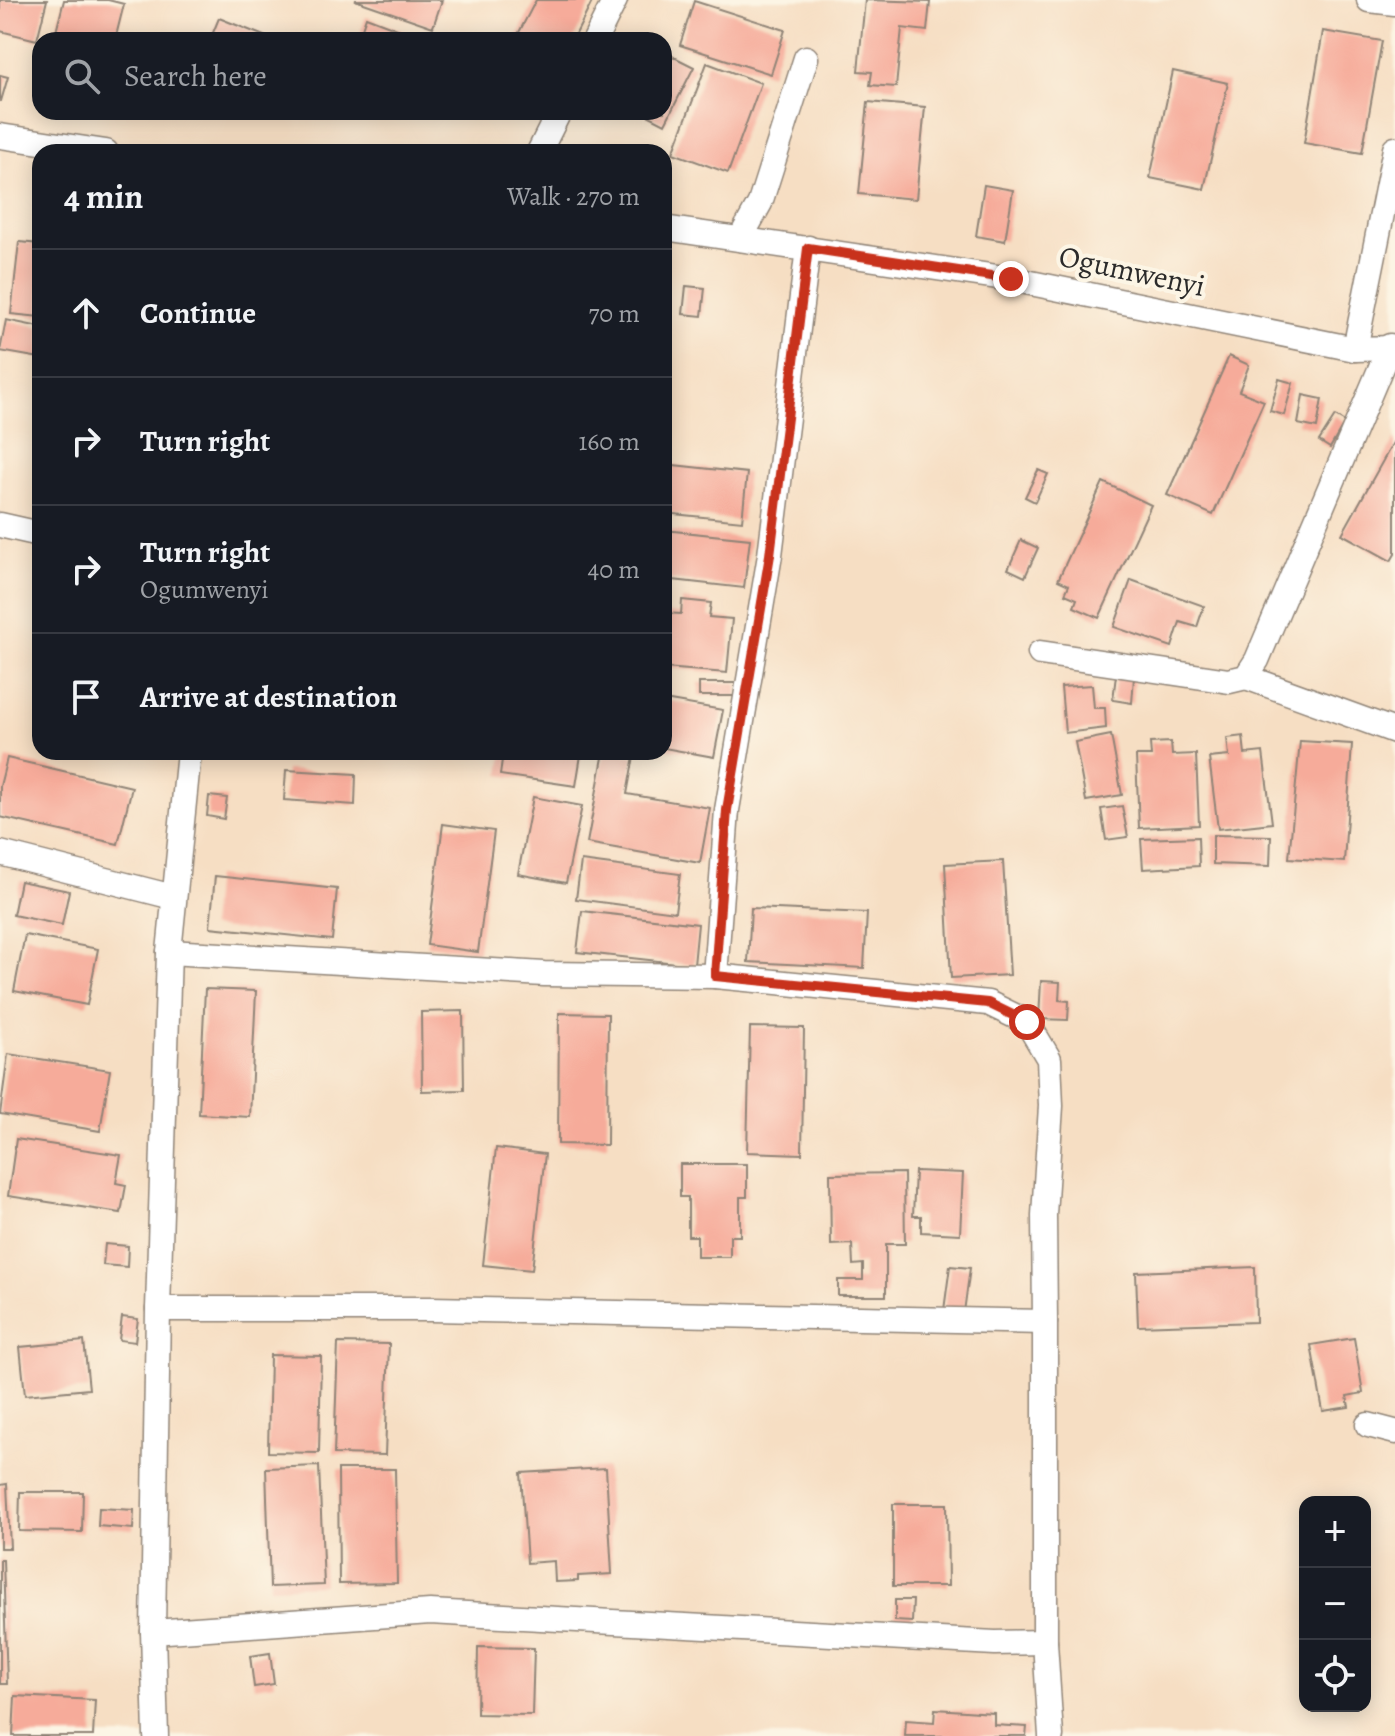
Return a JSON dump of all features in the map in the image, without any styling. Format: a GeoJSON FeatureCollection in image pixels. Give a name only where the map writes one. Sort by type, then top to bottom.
{"type":"FeatureCollection","features":[{"type":"Feature","properties":{"kind":"street"},"geometry":{"type":"LineString","coordinates":[[599,32],[615,0]]}},
{"type":"Feature","properties":{"kind":"street"},"geometry":{"type":"LineString","coordinates":[[1369,0],[1395,3]]}},
{"type":"Feature","properties":{"kind":"street"},"geometry":{"type":"LineString","coordinates":[[740,239],[760,203],[806,58]]}},
{"type":"Feature","properties":{"kind":"street"},"geometry":{"type":"LineString","coordinates":[[543,144],[555,120]]}},
{"type":"Feature","properties":{"kind":"street"},"geometry":{"type":"LineString","coordinates":[[0,136],[53,144]]}},
{"type":"Feature","properties":{"kind":"street"},"geometry":{"type":"LineString","coordinates":[[1355,349],[1395,149]]}},
{"type":"Feature","properties":{"kind":"street","name":"Ogumwenyi"},"geometry":{"type":"LineString","coordinates":[[672,229],[1011,279],[1355,349],[1393,347]]}},
{"type":"Feature","properties":{"kind":"street"},"geometry":{"type":"LineString","coordinates":[[715,976],[727,810],[770,555],[808,248]]}},
{"type":"Feature","properties":{"kind":"street"},"geometry":{"type":"LineString","coordinates":[[1246,677],[1257,660],[1393,347]]}},
{"type":"Feature","properties":{"kind":"street"},"geometry":{"type":"LineString","coordinates":[[0,525],[32,532]]}},
{"type":"Feature","properties":{"kind":"street"},"geometry":{"type":"LineString","coordinates":[[1040,653],[1229,681],[1246,677],[1395,731]]}},
{"type":"Feature","properties":{"kind":"street"},"geometry":{"type":"LineString","coordinates":[[156,1736],[153,1632],[158,1309],[169,952],[188,760]]}},
{"type":"Feature","properties":{"kind":"street"},"geometry":{"type":"LineString","coordinates":[[0,853],[173,897]]}},
{"type":"Feature","properties":{"kind":"street"},"geometry":{"type":"LineString","coordinates":[[169,952],[544,974],[715,976],[988,1003],[1027,1022],[1049,1059],[1051,1106],[1044,1215],[1045,1642],[1051,1736]]}},
{"type":"Feature","properties":{"kind":"street"},"geometry":{"type":"LineString","coordinates":[[158,1309],[431,1309],[1045,1322]]}},
{"type":"Feature","properties":{"kind":"street"},"geometry":{"type":"LineString","coordinates":[[1368,1425],[1395,1432]]}},
{"type":"Feature","properties":{"kind":"street"},"geometry":{"type":"LineString","coordinates":[[153,1632],[430,1612],[995,1643],[1045,1642]]}},
{"type":"Feature","properties":{"kind":"building"},"geometry":{"type":"Polygon","coordinates":[[[0,0],[47,0],[39,32],[32,32],[32,39],[0,31],[0,0]]]}},
{"type":"Feature","properties":{"kind":"building"},"geometry":{"type":"Polygon","coordinates":[[[64,0],[108,0],[124,4],[117,32],[56,32],[64,0]]]}},
{"type":"Feature","properties":{"kind":"building"},"geometry":{"type":"Polygon","coordinates":[[[355,0],[442,0],[433,27],[355,0]]]}},
{"type":"Feature","properties":{"kind":"building"},"geometry":{"type":"Polygon","coordinates":[[[536,0],[593,0],[577,32],[519,32],[536,0]]]}},
{"type":"Feature","properties":{"kind":"building"},"geometry":{"type":"Polygon","coordinates":[[[865,0],[930,2],[927,31],[902,28],[896,87],[870,85],[872,72],[858,71],[865,0]]]}},
{"type":"Feature","properties":{"kind":"building"},"geometry":{"type":"Polygon","coordinates":[[[694,1],[785,30],[771,74],[680,45],[694,1]]]}},
{"type":"Feature","properties":{"kind":"building"},"geometry":{"type":"Polygon","coordinates":[[[366,17],[405,32],[361,32],[366,17]]]}},
{"type":"Feature","properties":{"kind":"building"},"geometry":{"type":"Polygon","coordinates":[[[219,18],[254,32],[213,32],[219,18]]]}},
{"type":"Feature","properties":{"kind":"building"},"geometry":{"type":"Polygon","coordinates":[[[1323,31],[1382,41],[1362,153],[1304,143],[1323,31]]]}},
{"type":"Feature","properties":{"kind":"building"},"geometry":{"type":"Polygon","coordinates":[[[672,56],[694,67],[672,110],[672,56]]]}},
{"type":"Feature","properties":{"kind":"building"},"geometry":{"type":"Polygon","coordinates":[[[707,63],[761,83],[728,173],[673,153],[707,63]]]}},
{"type":"Feature","properties":{"kind":"building"},"geometry":{"type":"Polygon","coordinates":[[[1173,71],[1228,83],[1204,189],[1150,178],[1173,71]]]}},
{"type":"Feature","properties":{"kind":"building"},"geometry":{"type":"Polygon","coordinates":[[[0,75],[8,77],[1,101],[0,101],[0,75]]]}},
{"type":"Feature","properties":{"kind":"building"},"geometry":{"type":"Polygon","coordinates":[[[868,102],[925,107],[916,199],[859,194],[868,102]]]}},
{"type":"Feature","properties":{"kind":"building"},"geometry":{"type":"Polygon","coordinates":[[[984,185],[1013,190],[1005,241],[976,236],[984,185]]]}},
{"type":"Feature","properties":{"kind":"building"},"geometry":{"type":"Polygon","coordinates":[[[19,242],[32,243],[32,316],[11,314],[19,242]]]}},
{"type":"Feature","properties":{"kind":"building"},"geometry":{"type":"Polygon","coordinates":[[[686,286],[705,288],[702,316],[683,314],[686,286]]]}},
{"type":"Feature","properties":{"kind":"building"},"geometry":{"type":"Polygon","coordinates":[[[6,320],[32,325],[32,357],[0,351],[6,320]]]}},
{"type":"Feature","properties":{"kind":"building"},"geometry":{"type":"Polygon","coordinates":[[[1229,356],[1249,365],[1239,391],[1264,401],[1213,515],[1167,495],[1229,356]]]}},
{"type":"Feature","properties":{"kind":"building"},"geometry":{"type":"Polygon","coordinates":[[[1279,379],[1293,383],[1284,415],[1270,411],[1279,379]]]}},
{"type":"Feature","properties":{"kind":"building"},"geometry":{"type":"Polygon","coordinates":[[[1303,395],[1322,399],[1317,428],[1298,424],[1303,395]]]}},
{"type":"Feature","properties":{"kind":"building"},"geometry":{"type":"Polygon","coordinates":[[[1335,416],[1345,422],[1330,448],[1319,441],[1335,416]]]}},
{"type":"Feature","properties":{"kind":"building"},"geometry":{"type":"Polygon","coordinates":[[[1395,439],[1395,554],[1391,561],[1342,534],[1395,439]]]}},
{"type":"Feature","properties":{"kind":"building"},"geometry":{"type":"Polygon","coordinates":[[[672,465],[747,473],[742,521],[672,514],[672,465]]]}},
{"type":"Feature","properties":{"kind":"building"},"geometry":{"type":"Polygon","coordinates":[[[1038,470],[1048,474],[1035,502],[1025,497],[1038,470]]]}},
{"type":"Feature","properties":{"kind":"building"},"geometry":{"type":"Polygon","coordinates":[[[1103,482],[1151,505],[1099,618],[1074,607],[1077,599],[1065,594],[1069,585],[1058,580],[1103,482]]]}},
{"type":"Feature","properties":{"kind":"building"},"geometry":{"type":"Polygon","coordinates":[[[672,531],[750,539],[744,588],[672,580],[672,531]]]}},
{"type":"Feature","properties":{"kind":"building"},"geometry":{"type":"Polygon","coordinates":[[[1021,540],[1038,548],[1025,577],[1008,569],[1021,540]]]}},
{"type":"Feature","properties":{"kind":"building"},"geometry":{"type":"Polygon","coordinates":[[[1131,580],[1204,606],[1197,627],[1180,622],[1172,647],[1114,627],[1131,580]]]}},
{"type":"Feature","properties":{"kind":"building"},"geometry":{"type":"Polygon","coordinates":[[[682,600],[711,603],[709,617],[732,619],[727,673],[672,669],[672,613],[681,614],[682,600]]]}},
{"type":"Feature","properties":{"kind":"building"},"geometry":{"type":"Polygon","coordinates":[[[1116,675],[1134,677],[1132,703],[1113,700],[1116,675]]]}},
{"type":"Feature","properties":{"kind":"building"},"geometry":{"type":"Polygon","coordinates":[[[699,683],[737,683],[737,696],[699,696],[699,683]]]}},
{"type":"Feature","properties":{"kind":"building"},"geometry":{"type":"Polygon","coordinates":[[[1092,685],[1094,708],[1105,708],[1106,728],[1065,733],[1061,687],[1092,685]]]}},
{"type":"Feature","properties":{"kind":"building"},"geometry":{"type":"Polygon","coordinates":[[[672,701],[723,710],[714,757],[672,749],[672,701]]]}},
{"type":"Feature","properties":{"kind":"building"},"geometry":{"type":"Polygon","coordinates":[[[1111,735],[1122,795],[1086,801],[1075,742],[1111,735]]]}},
{"type":"Feature","properties":{"kind":"building"},"geometry":{"type":"Polygon","coordinates":[[[1243,736],[1245,754],[1263,752],[1272,823],[1218,829],[1209,758],[1229,756],[1227,738],[1243,736]]]}},
{"type":"Feature","properties":{"kind":"building"},"geometry":{"type":"Polygon","coordinates":[[[1300,741],[1352,744],[1344,862],[1289,858],[1300,741]]]}},
{"type":"Feature","properties":{"kind":"building"},"geometry":{"type":"Polygon","coordinates":[[[1171,742],[1172,755],[1196,754],[1199,825],[1139,828],[1136,756],[1151,756],[1150,743],[1171,742]]]}},
{"type":"Feature","properties":{"kind":"building"},"geometry":{"type":"Polygon","coordinates":[[[7,758],[132,787],[118,844],[0,817],[0,786],[7,758]]]}},
{"type":"Feature","properties":{"kind":"building"},"geometry":{"type":"Polygon","coordinates":[[[502,760],[580,760],[576,786],[500,775],[502,760]]]}},
{"type":"Feature","properties":{"kind":"building"},"geometry":{"type":"Polygon","coordinates":[[[603,760],[633,760],[627,794],[710,808],[700,863],[587,843],[603,760]]]}},
{"type":"Feature","properties":{"kind":"building"},"geometry":{"type":"Polygon","coordinates":[[[286,770],[356,774],[355,805],[284,800],[286,770]]]}},
{"type":"Feature","properties":{"kind":"building"},"geometry":{"type":"Polygon","coordinates":[[[209,796],[227,798],[224,819],[207,816],[209,796]]]}},
{"type":"Feature","properties":{"kind":"building"},"geometry":{"type":"Polygon","coordinates":[[[533,797],[582,806],[566,883],[518,874],[533,797]]]}},
{"type":"Feature","properties":{"kind":"building"},"geometry":{"type":"Polygon","coordinates":[[[1122,806],[1128,837],[1106,840],[1101,809],[1122,806]]]}},
{"type":"Feature","properties":{"kind":"building"},"geometry":{"type":"Polygon","coordinates":[[[443,824],[494,831],[478,952],[427,945],[443,824]]]}},
{"type":"Feature","properties":{"kind":"building"},"geometry":{"type":"Polygon","coordinates":[[[1213,835],[1271,836],[1270,866],[1213,864],[1213,835]]]}},
{"type":"Feature","properties":{"kind":"building"},"geometry":{"type":"Polygon","coordinates":[[[1198,837],[1199,866],[1143,869],[1141,839],[1198,837]]]}},
{"type":"Feature","properties":{"kind":"building"},"geometry":{"type":"Polygon","coordinates":[[[581,861],[680,874],[675,912],[576,899],[581,861]]]}},
{"type":"Feature","properties":{"kind":"building"},"geometry":{"type":"Polygon","coordinates":[[[1003,861],[1010,975],[951,978],[945,864],[1003,861]]]}},
{"type":"Feature","properties":{"kind":"building"},"geometry":{"type":"Polygon","coordinates":[[[215,876],[337,889],[332,940],[210,927],[215,876]]]}},
{"type":"Feature","properties":{"kind":"building"},"geometry":{"type":"Polygon","coordinates":[[[20,881],[69,891],[62,925],[13,915],[20,881]]]}},
{"type":"Feature","properties":{"kind":"building"},"geometry":{"type":"Polygon","coordinates":[[[751,908],[867,913],[864,968],[748,962],[751,908]]]}},
{"type":"Feature","properties":{"kind":"building"},"geometry":{"type":"Polygon","coordinates":[[[582,911],[698,924],[694,965],[577,952],[582,911]]]}},
{"type":"Feature","properties":{"kind":"building"},"geometry":{"type":"Polygon","coordinates":[[[25,935],[98,949],[87,1005],[14,991],[25,935]]]}},
{"type":"Feature","properties":{"kind":"building"},"geometry":{"type":"Polygon","coordinates":[[[1041,981],[1060,982],[1059,1000],[1069,1001],[1068,1020],[1039,1019],[1041,981]]]}},
{"type":"Feature","properties":{"kind":"building"},"geometry":{"type":"Polygon","coordinates":[[[205,989],[256,991],[250,1117],[199,1114],[205,989]]]}},
{"type":"Feature","properties":{"kind":"building"},"geometry":{"type":"Polygon","coordinates":[[[463,1011],[464,1090],[422,1091],[421,1012],[463,1011]]]}},
{"type":"Feature","properties":{"kind":"building"},"geometry":{"type":"Polygon","coordinates":[[[559,1013],[608,1014],[607,1145],[558,1144],[559,1013]]]}},
{"type":"Feature","properties":{"kind":"building"},"geometry":{"type":"Polygon","coordinates":[[[750,1027],[804,1028],[802,1154],[747,1152],[750,1027]]]}},
{"type":"Feature","properties":{"kind":"building"},"geometry":{"type":"Polygon","coordinates":[[[8,1054],[110,1070],[100,1131],[0,1114],[8,1054]]]}},
{"type":"Feature","properties":{"kind":"building"},"geometry":{"type":"Polygon","coordinates":[[[16,1139],[121,1155],[116,1183],[126,1185],[121,1213],[8,1196],[16,1139]]]}},
{"type":"Feature","properties":{"kind":"building"},"geometry":{"type":"Polygon","coordinates":[[[496,1148],[545,1154],[532,1270],[483,1265],[496,1148]]]}},
{"type":"Feature","properties":{"kind":"building"},"geometry":{"type":"Polygon","coordinates":[[[680,1164],[747,1164],[747,1197],[740,1197],[740,1236],[730,1236],[730,1257],[697,1257],[697,1236],[688,1236],[688,1197],[680,1197],[680,1164]]]}},
{"type":"Feature","properties":{"kind":"building"},"geometry":{"type":"Polygon","coordinates":[[[915,1171],[963,1173],[960,1234],[921,1232],[921,1216],[913,1216],[915,1171]]]}},
{"type":"Feature","properties":{"kind":"building"},"geometry":{"type":"Polygon","coordinates":[[[904,1173],[905,1244],[886,1244],[886,1296],[838,1296],[838,1280],[863,1280],[863,1264],[853,1265],[852,1244],[831,1245],[830,1174],[904,1173]]]}},
{"type":"Feature","properties":{"kind":"building"},"geometry":{"type":"Polygon","coordinates":[[[105,1244],[128,1246],[127,1267],[103,1265],[105,1244]]]}},
{"type":"Feature","properties":{"kind":"building"},"geometry":{"type":"Polygon","coordinates":[[[950,1266],[970,1268],[964,1312],[944,1310],[950,1266]]]}},
{"type":"Feature","properties":{"kind":"building"},"geometry":{"type":"Polygon","coordinates":[[[1255,1267],[1256,1322],[1138,1326],[1136,1272],[1255,1267]]]}},
{"type":"Feature","properties":{"kind":"building"},"geometry":{"type":"Polygon","coordinates":[[[122,1317],[138,1319],[135,1342],[119,1340],[122,1317]]]}},
{"type":"Feature","properties":{"kind":"building"},"geometry":{"type":"Polygon","coordinates":[[[1354,1338],[1363,1393],[1347,1396],[1349,1407],[1323,1411],[1311,1345],[1354,1338]]]}},
{"type":"Feature","properties":{"kind":"building"},"geometry":{"type":"Polygon","coordinates":[[[84,1341],[89,1389],[25,1395],[20,1347],[84,1341]]]}},
{"type":"Feature","properties":{"kind":"building"},"geometry":{"type":"Polygon","coordinates":[[[338,1343],[389,1344],[385,1455],[334,1454],[338,1343]]]}},
{"type":"Feature","properties":{"kind":"building"},"geometry":{"type":"Polygon","coordinates":[[[270,1355],[321,1356],[319,1453],[268,1452],[270,1355]]]}},
{"type":"Feature","properties":{"kind":"building"},"geometry":{"type":"Polygon","coordinates":[[[319,1466],[324,1585],[270,1587],[266,1468],[319,1466]]]}},
{"type":"Feature","properties":{"kind":"building"},"geometry":{"type":"Polygon","coordinates":[[[606,1468],[612,1574],[578,1576],[578,1581],[555,1582],[554,1561],[527,1563],[521,1473],[606,1468]]]}},
{"type":"Feature","properties":{"kind":"building"},"geometry":{"type":"Polygon","coordinates":[[[338,1469],[395,1469],[397,1583],[339,1584],[338,1469]]]}},
{"type":"Feature","properties":{"kind":"building"},"geometry":{"type":"Polygon","coordinates":[[[7,1484],[10,1548],[0,1548],[0,1485],[7,1484]]]}},
{"type":"Feature","properties":{"kind":"building"},"geometry":{"type":"Polygon","coordinates":[[[20,1492],[83,1492],[82,1532],[19,1531],[20,1492]]]}},
{"type":"Feature","properties":{"kind":"building"},"geometry":{"type":"Polygon","coordinates":[[[893,1504],[947,1504],[948,1586],[893,1586],[893,1504]]]}},
{"type":"Feature","properties":{"kind":"building"},"geometry":{"type":"Polygon","coordinates":[[[99,1508],[134,1510],[133,1529],[98,1526],[99,1508]]]}},
{"type":"Feature","properties":{"kind":"building"},"geometry":{"type":"Polygon","coordinates":[[[0,1560],[3,1560],[7,1684],[0,1684],[0,1560]]]}},
{"type":"Feature","properties":{"kind":"building"},"geometry":{"type":"Polygon","coordinates":[[[895,1600],[913,1600],[912,1622],[895,1621],[895,1600]]]}},
{"type":"Feature","properties":{"kind":"building"},"geometry":{"type":"Polygon","coordinates":[[[478,1647],[534,1648],[532,1715],[477,1714],[478,1647]]]}},
{"type":"Feature","properties":{"kind":"building"},"geometry":{"type":"Polygon","coordinates":[[[270,1653],[274,1684],[254,1687],[250,1656],[270,1653]]]}},
{"type":"Feature","properties":{"kind":"building"},"geometry":{"type":"Polygon","coordinates":[[[15,1696],[95,1700],[93,1736],[13,1736],[15,1696]]]}},
{"type":"Feature","properties":{"kind":"building"},"geometry":{"type":"Polygon","coordinates":[[[935,1709],[994,1713],[994,1725],[1027,1727],[1026,1736],[905,1736],[906,1720],[934,1722],[935,1709]]]}},
{"type":"Feature","properties":{"kind":"route"},"geometry":{"type":"LineString","coordinates":[[1011,279],[808,248],[770,555],[727,810],[715,976],[988,1003],[1027,1022]]}}]}
